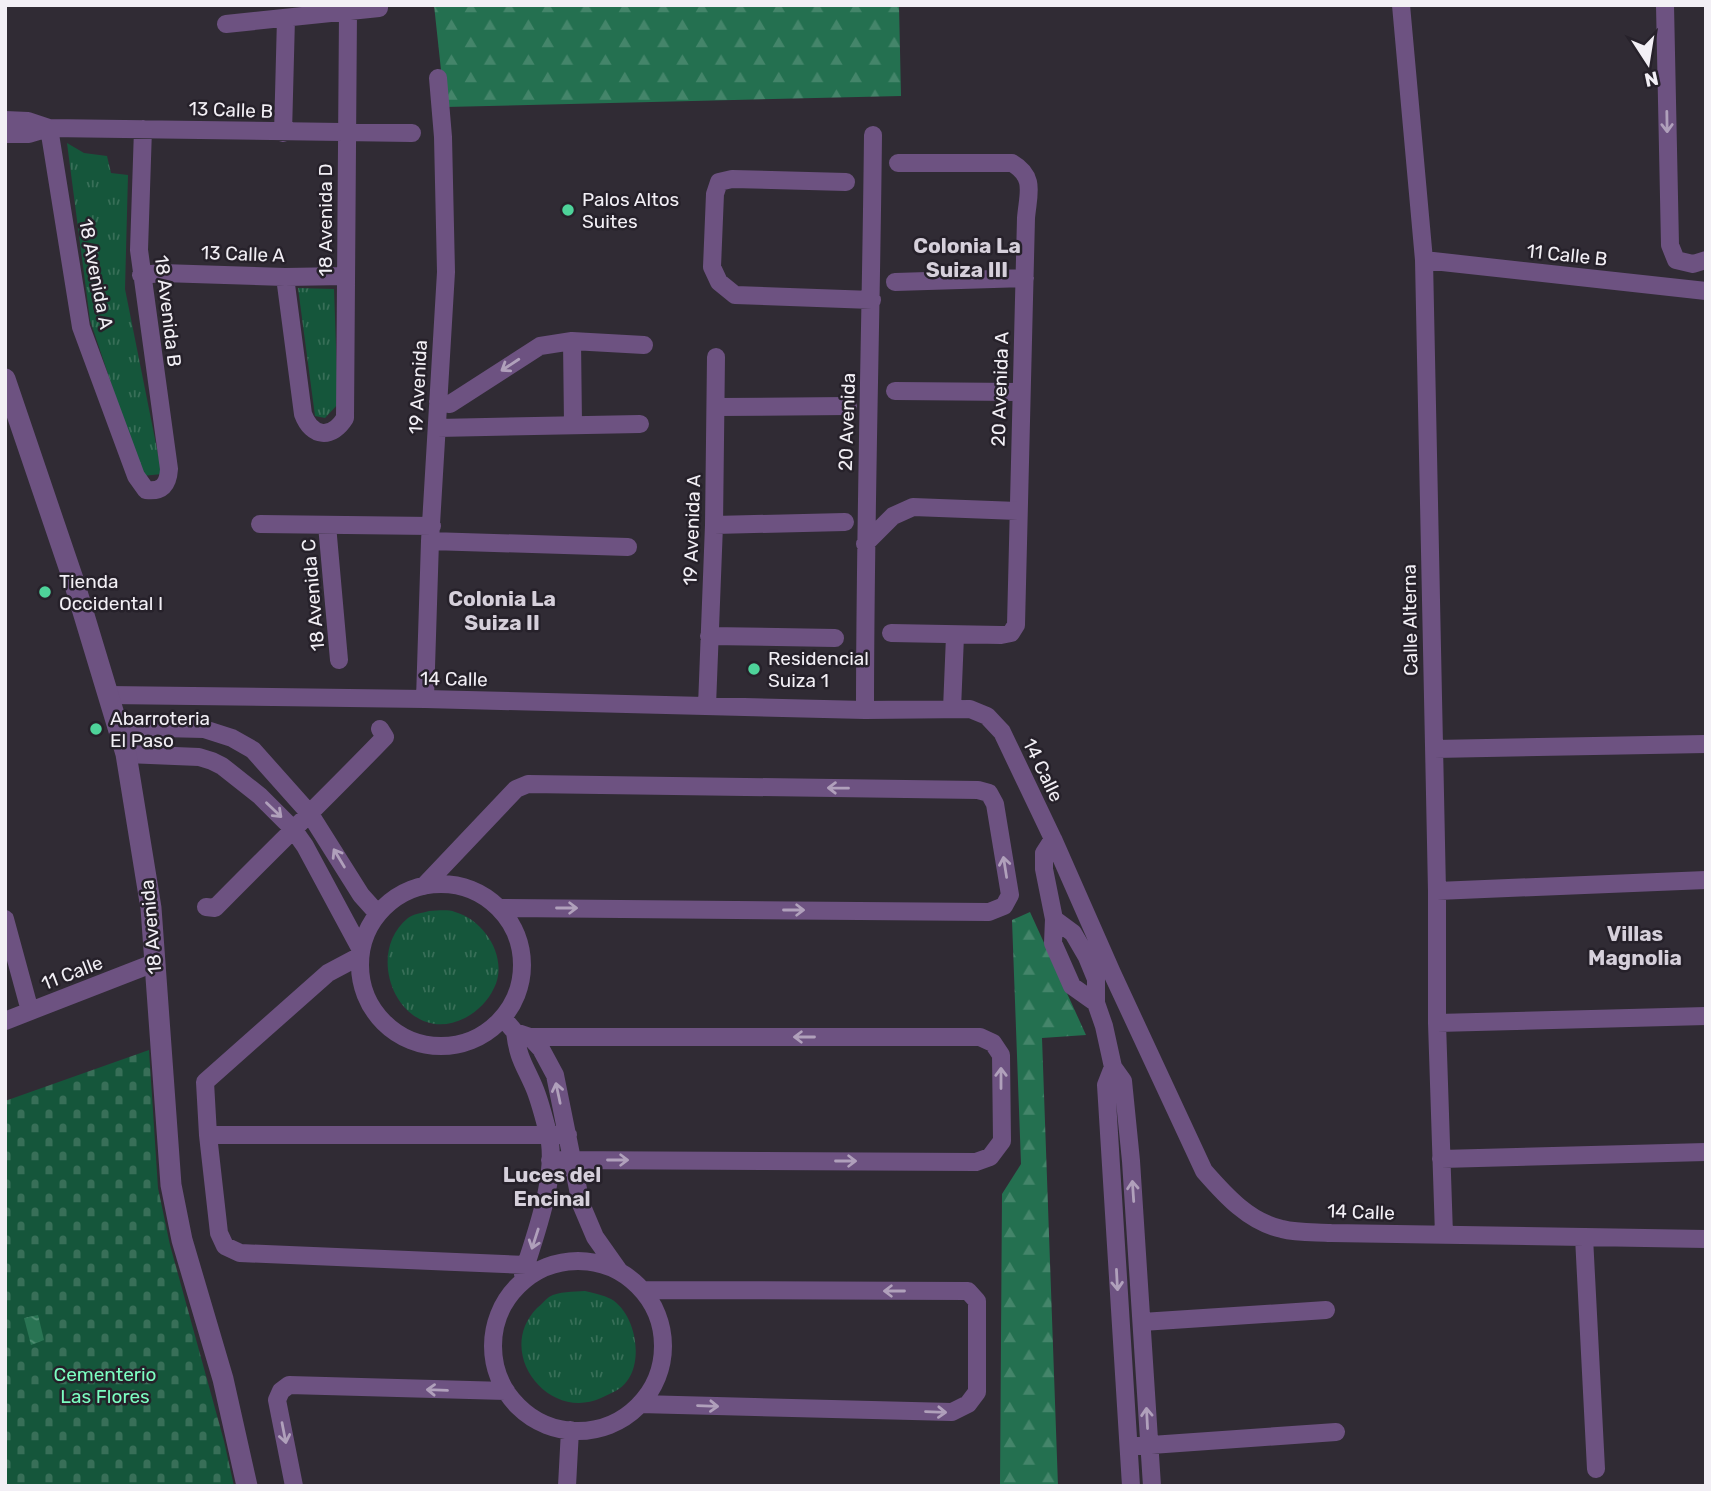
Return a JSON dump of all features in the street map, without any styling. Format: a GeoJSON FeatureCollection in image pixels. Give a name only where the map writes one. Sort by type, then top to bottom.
{"type":"FeatureCollection","features":[{"type":"Feature","properties":{"kind":"street","name":"Calle Alterna"},"geometry":{"type":"LineString","coordinates":[[1401,5],[1424,260],[1437,891],[1437,1023],[1444,1235]]}},
{"type":"Feature","properties":{"kind":"street"},"geometry":{"type":"LineString","coordinates":[[1665,5],[1670,245],[1676,260],[1693,264],[1706,260]]}},
{"type":"Feature","properties":{"kind":"street"},"geometry":{"type":"LineString","coordinates":[[226,24],[379,8]]}},
{"type":"Feature","properties":{"kind":"street","name":"18 Avenida D"},"geometry":{"type":"LineString","coordinates":[[285,277],[303,414],[307,425],[316,432],[331,432],[339,427],[345,418],[348,12]]}},
{"type":"Feature","properties":{"kind":"street"},"geometry":{"type":"LineString","coordinates":[[283,133],[286,18]]}},
{"type":"Feature","properties":{"kind":"street","name":"19 Avenida"},"geometry":{"type":"LineString","coordinates":[[425,699],[431,534],[446,272],[443,137],[438,78]]}},
{"type":"Feature","properties":{"kind":"street","name":"13 Calle B"},"geometry":{"type":"LineString","coordinates":[[5,120],[29,121],[49,128]]}},
{"type":"Feature","properties":{"kind":"street","name":"13 Calle B"},"geometry":{"type":"LineString","coordinates":[[5,134],[29,134],[49,128],[412,133]]}},
{"type":"Feature","properties":{"kind":"street","name":"18 Avenida A"},"geometry":{"type":"LineString","coordinates":[[49,128],[81,327],[136,477],[146,490],[156,491]]}},
{"type":"Feature","properties":{"kind":"street","name":"18 Avenida B"},"geometry":{"type":"LineString","coordinates":[[143,129],[139,250],[169,470],[164,487],[156,491]]}},
{"type":"Feature","properties":{"kind":"street","name":"20 Avenida"},"geometry":{"type":"LineString","coordinates":[[865,710],[865,544],[872,299],[873,135]]}},
{"type":"Feature","properties":{"kind":"street","name":"20 Avenida A"},"geometry":{"type":"LineString","coordinates":[[898,163],[1012,163],[1022,169],[1030,182],[1026,218],[1016,625],[1010,634],[955,636]]}},
{"type":"Feature","properties":{"kind":"street"},"geometry":{"type":"LineString","coordinates":[[846,182],[732,179],[719,182],[715,194],[712,267],[719,282],[735,295],[872,299]]}},
{"type":"Feature","properties":{"kind":"street","name":"11 Calle B"},"geometry":{"type":"LineString","coordinates":[[1424,260],[1706,291]]}},
{"type":"Feature","properties":{"kind":"street","name":"13 Calle A"},"geometry":{"type":"LineString","coordinates":[[141,275],[162,273],[345,276]]}},
{"type":"Feature","properties":{"kind":"street"},"geometry":{"type":"LineString","coordinates":[[895,282],[1025,278]]}},
{"type":"Feature","properties":{"kind":"street"},"geometry":{"type":"LineString","coordinates":[[572,341],[573,424]]}},
{"type":"Feature","properties":{"kind":"street"},"geometry":{"type":"LineString","coordinates":[[438,402],[450,404],[540,346],[572,341],[644,345]]}},
{"type":"Feature","properties":{"kind":"street","name":"19 Avenida A"},"geometry":{"type":"LineString","coordinates":[[707,706],[714,526],[716,357]]}},
{"type":"Feature","properties":{"kind":"street","name":"18 Avenida"},"geometry":{"type":"LineString","coordinates":[[6,381],[10,407],[74,582],[126,754],[148,886],[171,1185],[182,1240],[223,1379],[247,1486]]}},
{"type":"Feature","properties":{"kind":"street"},"geometry":{"type":"LineString","coordinates":[[895,391],[1021,392]]}},
{"type":"Feature","properties":{"kind":"street"},"geometry":{"type":"LineString","coordinates":[[717,407],[848,406]]}},
{"type":"Feature","properties":{"kind":"street"},"geometry":{"type":"LineString","coordinates":[[437,428],[640,424]]}},
{"type":"Feature","properties":{"kind":"street"},"geometry":{"type":"LineString","coordinates":[[865,544],[892,516],[913,508],[1018,511]]}},
{"type":"Feature","properties":{"kind":"street"},"geometry":{"type":"LineString","coordinates":[[714,526],[845,522]]}},
{"type":"Feature","properties":{"kind":"street"},"geometry":{"type":"LineString","coordinates":[[260,524],[327,525],[628,547]]}},
{"type":"Feature","properties":{"kind":"street","name":"18 Avenida C"},"geometry":{"type":"LineString","coordinates":[[327,525],[340,660]]}},
{"type":"Feature","properties":{"kind":"street"},"geometry":{"type":"LineString","coordinates":[[891,633],[955,636],[952,709]]}},
{"type":"Feature","properties":{"kind":"street"},"geometry":{"type":"LineString","coordinates":[[709,636],[835,638]]}},
{"type":"Feature","properties":{"kind":"street","name":"14 Calle"},"geometry":{"type":"LineString","coordinates":[[108,695],[425,699],[865,710],[970,709],[987,716],[1002,732],[1204,1171],[1223,1194],[1254,1219],[1282,1229],[1331,1233],[1706,1239]]}},
{"type":"Feature","properties":{"kind":"street"},"geometry":{"type":"LineString","coordinates":[[118,727],[204,729],[232,738],[253,750],[310,814],[361,895],[378,914]]}},
{"type":"Feature","properties":{"kind":"street"},"geometry":{"type":"LineString","coordinates":[[199,757],[204,729]]}},
{"type":"Feature","properties":{"kind":"street"},"geometry":{"type":"LineString","coordinates":[[206,907],[215,908],[310,814],[385,737],[380,729]]}},
{"type":"Feature","properties":{"kind":"street"},"geometry":{"type":"LineString","coordinates":[[1434,749],[1706,744]]}},
{"type":"Feature","properties":{"kind":"street"},"geometry":{"type":"LineString","coordinates":[[126,754],[199,757],[222,766],[260,796],[293,829],[361,953]]}},
{"type":"Feature","properties":{"kind":"street"},"geometry":{"type":"LineString","coordinates":[[425,886],[516,789],[528,784],[978,790],[989,793],[995,804],[1010,895],[1004,906],[989,912],[499,908]]}},
{"type":"Feature","properties":{"kind":"street"},"geometry":{"type":"LineString","coordinates":[[1053,839],[1044,853],[1044,869],[1054,919],[1053,943],[1072,986],[1096,1003]]}},
{"type":"Feature","properties":{"kind":"street"},"geometry":{"type":"LineString","coordinates":[[1437,891],[1706,880]]}},
{"type":"Feature","properties":{"kind":"street"},"geometry":{"type":"LineString","coordinates":[[521,1283],[537,1237],[550,1160],[549,1136],[535,1089],[518,1054],[516,1029],[514,1001],[521,982],[523,962],[519,942],[511,923],[499,908],[477,892],[451,885],[425,886],[401,895],[378,914],[365,936],[361,953],[361,981],[370,1006],[387,1026],[408,1040],[434,1046],[459,1044],[484,1034],[516,1029],[981,1037],[992,1043],[1001,1055],[1002,1141],[990,1157],[976,1162],[550,1160]]}},
{"type":"Feature","properties":{"kind":"street"},"geometry":{"type":"LineString","coordinates":[[5,919],[30,1011]]}},
{"type":"Feature","properties":{"kind":"street"},"geometry":{"type":"LineString","coordinates":[[1054,919],[1073,933],[1087,957],[1096,979],[1096,1003],[1113,1067],[1123,1081],[1131,1161],[1152,1486]]}},
{"type":"Feature","properties":{"kind":"street"},"geometry":{"type":"LineString","coordinates":[[361,953],[328,973],[205,1082],[219,1233],[225,1246],[240,1253],[526,1265]]}},
{"type":"Feature","properties":{"kind":"street","name":"11 Calle"},"geometry":{"type":"LineString","coordinates":[[5,1021],[154,964]]}},
{"type":"Feature","properties":{"kind":"street"},"geometry":{"type":"LineString","coordinates":[[1437,1023],[1706,1016]]}},
{"type":"Feature","properties":{"kind":"street"},"geometry":{"type":"LineString","coordinates":[[516,1029],[541,1049],[555,1075],[581,1204],[595,1237],[619,1271],[643,1290],[659,1317],[663,1348],[657,1378],[640,1404],[619,1420],[595,1429],[570,1430],[545,1424],[523,1411],[506,1391],[496,1370],[492,1346],[496,1323],[505,1301],[521,1283],[542,1268],[568,1261],[594,1262],[619,1271]]}},
{"type":"Feature","properties":{"kind":"street"},"geometry":{"type":"LineString","coordinates":[[1113,1067],[1106,1085],[1131,1486]]}},
{"type":"Feature","properties":{"kind":"street"},"geometry":{"type":"LineString","coordinates":[[208,1135],[568,1135]]}},
{"type":"Feature","properties":{"kind":"street"},"geometry":{"type":"LineString","coordinates":[[1441,1159],[1706,1152]]}},
{"type":"Feature","properties":{"kind":"street"},"geometry":{"type":"LineString","coordinates":[[1111,1162],[1131,1161]]}},
{"type":"Feature","properties":{"kind":"street"},"geometry":{"type":"LineString","coordinates":[[1584,1237],[1595,1469]]}},
{"type":"Feature","properties":{"kind":"street"},"geometry":{"type":"LineString","coordinates":[[640,1404],[951,1412],[968,1404],[977,1392],[977,1301],[968,1291],[643,1290]]}},
{"type":"Feature","properties":{"kind":"street"},"geometry":{"type":"LineString","coordinates":[[1142,1322],[1326,1310]]}},
{"type":"Feature","properties":{"kind":"street"},"geometry":{"type":"LineString","coordinates":[[294,1486],[277,1400],[281,1391],[289,1385],[506,1391]]}},
{"type":"Feature","properties":{"kind":"street"},"geometry":{"type":"LineString","coordinates":[[567,1486],[570,1430]]}},
{"type":"Feature","properties":{"kind":"street"},"geometry":{"type":"LineString","coordinates":[[1127,1447],[1336,1432]]}},
{"type":"Feature","properties":{"kind":"green space"},"geometry":{"type":"Polygon","coordinates":[[[434,5],[899,5],[901,96],[445,107],[434,5]]]}},
{"type":"Feature","properties":{"kind":"green space"},"geometry":{"type":"Polygon","coordinates":[[[67,143],[84,153],[107,156],[111,173],[128,175],[125,289],[162,474],[142,476],[90,320],[67,143]]]}},
{"type":"Feature","properties":{"kind":"green space"},"geometry":{"type":"Polygon","coordinates":[[[298,288],[334,289],[338,404],[325,418],[315,416],[298,288]]]}},
{"type":"Feature","properties":{"kind":"green space"},"geometry":{"type":"Polygon","coordinates":[[[429,911],[452,911],[476,923],[491,942],[498,965],[494,988],[482,1005],[465,1018],[443,1024],[424,1021],[408,1010],[396,994],[389,975],[388,954],[394,935],[408,918],[429,911]]]}},
{"type":"Feature","properties":{"kind":"green space"},"geometry":{"type":"Polygon","coordinates":[[[1030,912],[1086,1035],[1042,1038],[1058,1486],[1000,1486],[1002,1194],[1021,1164],[1012,920],[1030,912]]]}},
{"type":"Feature","properties":{"kind":"green space","name":"Cementerio Las Flores"},"geometry":{"type":"Polygon","coordinates":[[[149,1050],[158,1188],[170,1245],[234,1486],[5,1486],[5,1101],[149,1050]]]}},
{"type":"Feature","properties":{"kind":"green space"},"geometry":{"type":"Polygon","coordinates":[[[585,1291],[611,1299],[619,1306],[631,1325],[636,1349],[632,1372],[625,1384],[601,1398],[581,1403],[563,1400],[546,1392],[533,1378],[524,1362],[521,1344],[525,1325],[548,1298],[562,1293],[585,1291]]]}},
{"type":"Feature","properties":{"kind":"water"},"geometry":{"type":"Polygon","coordinates":[[[38,1315],[44,1340],[31,1345],[24,1318],[38,1315]]]}},
{"type":"Feature","properties":{"kind":"place","name":"Palos Altos Suites"},"geometry":{"type":"Point","coordinates":[568,210]}},
{"type":"Feature","properties":{"kind":"place","name":"Tienda Occidental I"},"geometry":{"type":"Point","coordinates":[45,592]}},
{"type":"Feature","properties":{"kind":"place","name":"Residencial Suiza 1"},"geometry":{"type":"Point","coordinates":[754,669]}},
{"type":"Feature","properties":{"kind":"place","name":"Abarroteria El Paso"},"geometry":{"type":"Point","coordinates":[96,729]}},
{"type":"Feature","properties":{"kind":"district","name":"Colonia La Suiza III"},"geometry":{"type":"Point","coordinates":[967,257]}},
{"type":"Feature","properties":{"kind":"district","name":"Colonia La Suiza II"},"geometry":{"type":"Point","coordinates":[502,610]}},
{"type":"Feature","properties":{"kind":"district","name":"Villas Magnolia"},"geometry":{"type":"Point","coordinates":[1635,945]}},
{"type":"Feature","properties":{"kind":"district","name":"Luces del Encinal"},"geometry":{"type":"Point","coordinates":[552,1186]}}]}
